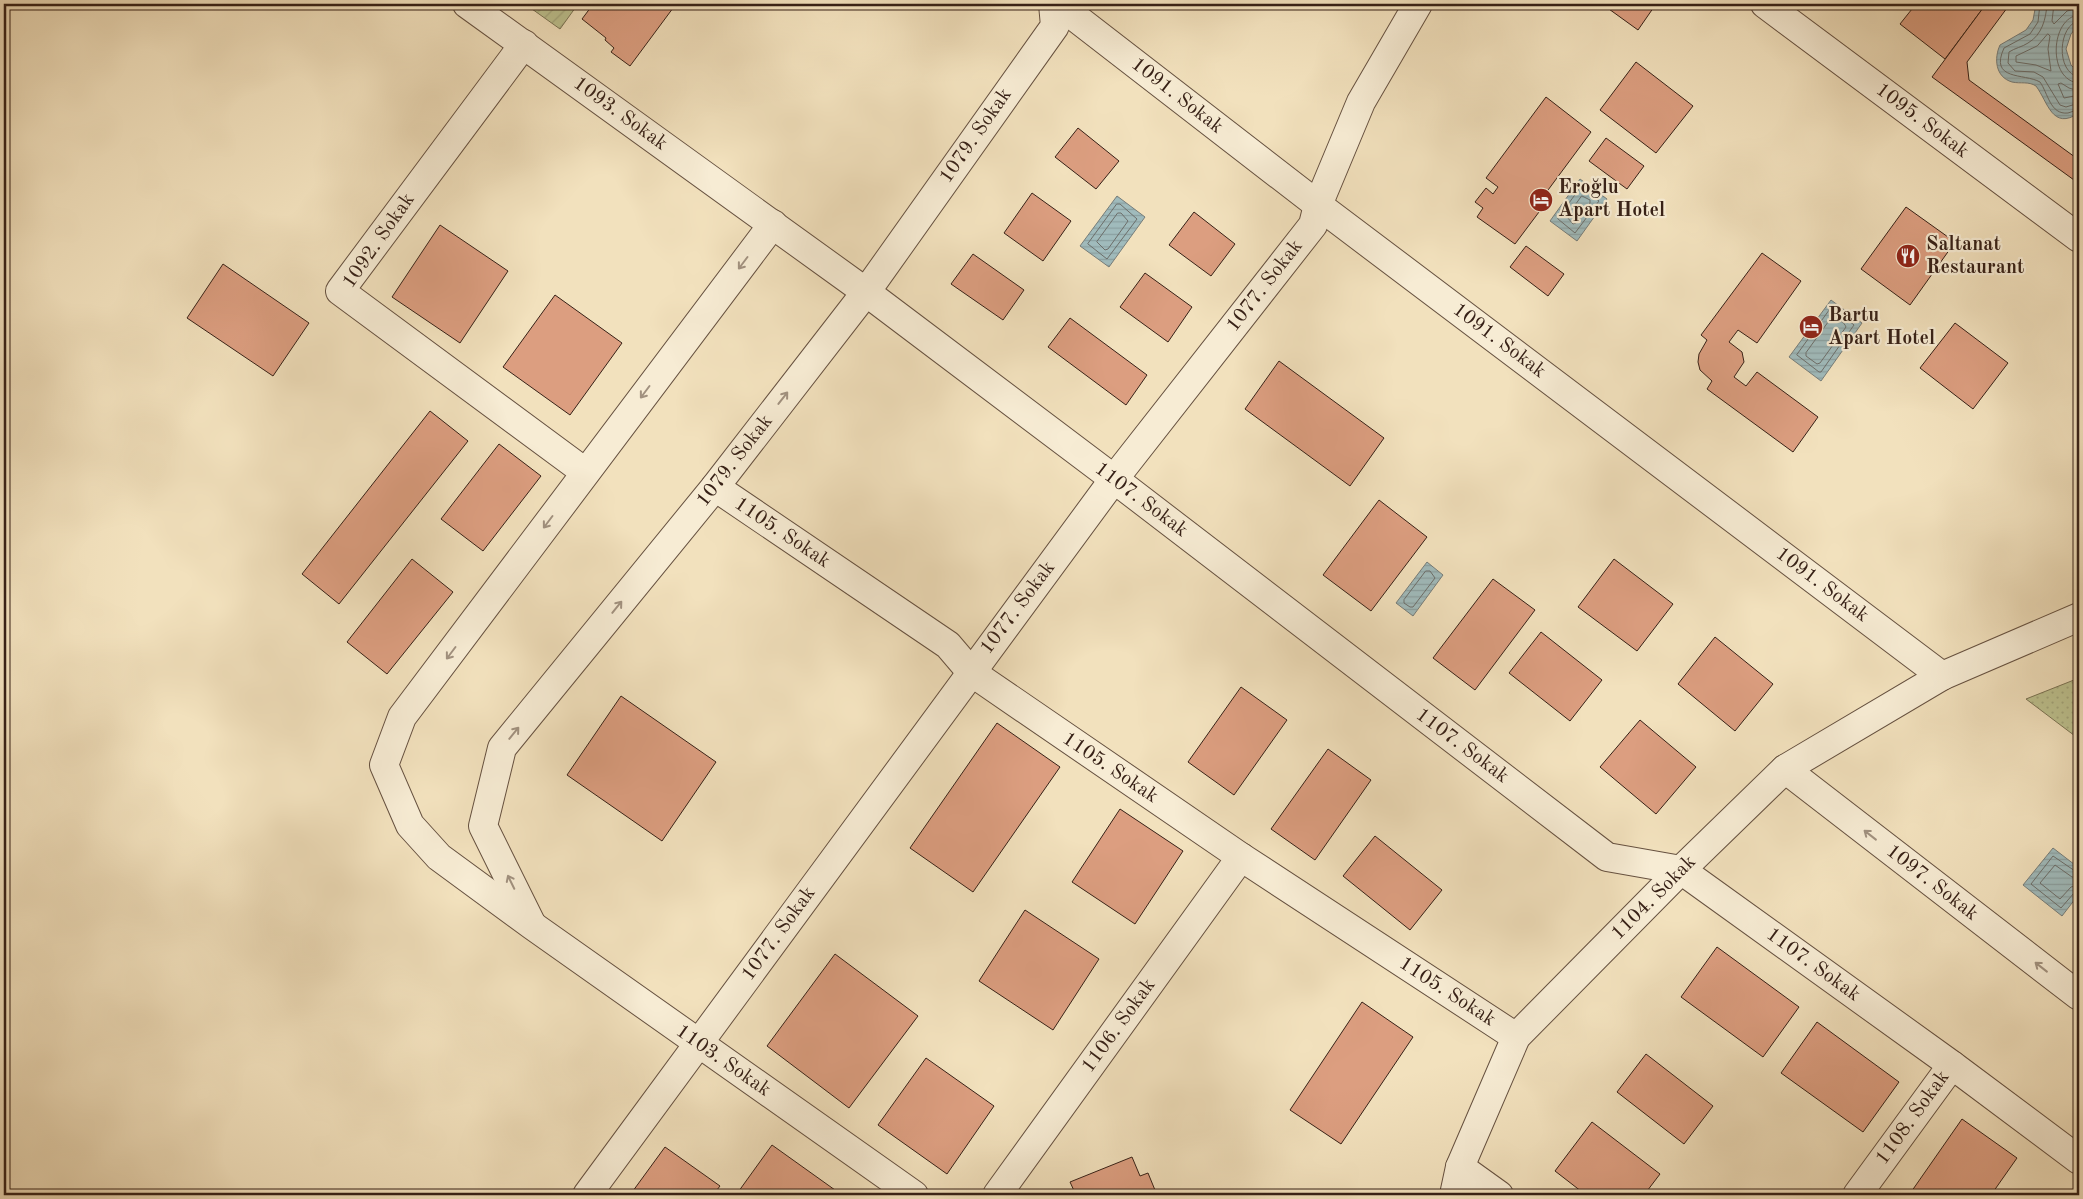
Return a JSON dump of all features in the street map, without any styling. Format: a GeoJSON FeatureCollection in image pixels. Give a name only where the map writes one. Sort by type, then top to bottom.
{"type":"FeatureCollection","features":[{"type":"Feature","properties":{"kind":"street","name":"1093. Sokak"},"geometry":{"type":"LineString","coordinates":[[467,4],[866,292]]}},
{"type":"Feature","properties":{"kind":"street","name":"1079. Sokak"},"geometry":{"type":"LineString","coordinates":[[533,926],[483,826],[502,748],[714,487],[866,292],[1055,26],[1054,4]]}},
{"type":"Feature","properties":{"kind":"street","name":"1091. Sokak"},"geometry":{"type":"LineString","coordinates":[[1058,4],[1318,205],[1942,676]]}},
{"type":"Feature","properties":{"kind":"street","name":"1077. Sokak"},"geometry":{"type":"LineString","coordinates":[[587,1195],[1114,479],[1313,225],[1318,205],[1361,102],[1418,4]]}},
{"type":"Feature","properties":{"kind":"street","name":"1095. Sokak"},"geometry":{"type":"LineString","coordinates":[[1764,4],[2079,238]]}},
{"type":"Feature","properties":{"kind":"street","name":"1092. Sokak"},"geometry":{"type":"LineString","coordinates":[[524,44],[340,291],[585,472]]}},
{"type":"Feature","properties":{"kind":"street","name":"1103. Sokak"},"geometry":{"type":"LineString","coordinates":[[773,224],[402,718],[384,765],[410,825],[439,857],[533,926],[914,1195]]}},
{"type":"Feature","properties":{"kind":"street","name":"1107. Sokak"},"geometry":{"type":"LineString","coordinates":[[866,292],[1114,479],[1607,857],[1681,870],[1952,1065],[2079,1160]]}},
{"type":"Feature","properties":{"kind":"street","name":"1105. Sokak"},"geometry":{"type":"LineString","coordinates":[[714,487],[948,645],[971,672],[1241,857],[1516,1037]]}},
{"type":"Feature","properties":{"kind":"street","name":"1104. Sokak"},"geometry":{"type":"LineString","coordinates":[[1454,1195],[1460,1167],[1516,1037],[1681,870],[1785,769],[1942,676],[2079,618]]}},
{"type":"Feature","properties":{"kind":"street","name":"1097. Sokak"},"geometry":{"type":"LineString","coordinates":[[1785,769],[2079,996]]}},
{"type":"Feature","properties":{"kind":"street","name":"1106. Sokak"},"geometry":{"type":"LineString","coordinates":[[996,1195],[1241,857]]}},
{"type":"Feature","properties":{"kind":"street","name":"1108. Sokak"},"geometry":{"type":"LineString","coordinates":[[1857,1195],[1952,1065]]}},
{"type":"Feature","properties":{"kind":"street"},"geometry":{"type":"LineString","coordinates":[[1460,1167],[1499,1195]]}},
{"type":"Feature","properties":{"kind":"green space"},"geometry":{"type":"Polygon","coordinates":[[[535,4],[578,4],[560,29],[532,9],[535,4]]]}},
{"type":"Feature","properties":{"kind":"green space"},"geometry":{"type":"Polygon","coordinates":[[[2079,678],[2079,739],[2026,699],[2079,678]]]}},
{"type":"Feature","properties":{"kind":"water"},"geometry":{"type":"Polygon","coordinates":[[[2036,4],[2079,4],[2079,24],[2071,34],[2066,49],[2071,65],[2079,73],[2079,113],[2070,118],[2063,119],[2057,117],[2036,86],[2006,80],[1999,72],[1997,66],[2000,45],[2026,30],[2033,20],[2036,4]]]}},
{"type":"Feature","properties":{"kind":"water"},"geometry":{"type":"Polygon","coordinates":[[[1580,179],[1607,199],[1577,241],[1550,221],[1580,179]]]}},
{"type":"Feature","properties":{"kind":"water"},"geometry":{"type":"Polygon","coordinates":[[[1117,196],[1145,217],[1109,267],[1080,246],[1117,196]]]}},
{"type":"Feature","properties":{"kind":"water"},"geometry":{"type":"Polygon","coordinates":[[[1831,300],[1862,323],[1821,381],[1789,357],[1831,300]]]}},
{"type":"Feature","properties":{"kind":"water"},"geometry":{"type":"Polygon","coordinates":[[[1427,562],[1443,575],[1413,616],[1396,603],[1427,562]]]}},
{"type":"Feature","properties":{"kind":"water"},"geometry":{"type":"Polygon","coordinates":[[[2053,848],[2079,868],[2079,894],[2062,916],[2023,885],[2053,848]]]}},
{"type":"Feature","properties":{"kind":"building"},"geometry":{"type":"Polygon","coordinates":[[[587,4],[676,4],[630,66],[611,52],[614,48],[605,40],[606,38],[582,19],[591,7],[587,4]]]}},
{"type":"Feature","properties":{"kind":"building"},"geometry":{"type":"Polygon","coordinates":[[[1602,4],[1656,4],[1638,30],[1602,4]]]}},
{"type":"Feature","properties":{"kind":"building"},"geometry":{"type":"Polygon","coordinates":[[[1916,4],[1986,4],[1945,59],[1900,24],[1916,4]]]}},
{"type":"Feature","properties":{"kind":"building"},"geometry":{"type":"Polygon","coordinates":[[[1986,4],[2010,4],[1967,62],[1969,80],[2079,160],[2079,174],[2074,180],[1932,77],[1986,4]]]}},
{"type":"Feature","properties":{"kind":"building"},"geometry":{"type":"Polygon","coordinates":[[[1636,62],[1693,106],[1656,153],[1600,110],[1636,62]]]}},
{"type":"Feature","properties":{"kind":"building"},"geometry":{"type":"Polygon","coordinates":[[[1546,97],[1591,132],[1534,209],[1539,212],[1515,244],[1477,217],[1483,208],[1475,202],[1486,188],[1493,194],[1498,187],[1486,178],[1546,97]]]}},
{"type":"Feature","properties":{"kind":"building"},"geometry":{"type":"Polygon","coordinates":[[[1078,128],[1119,161],[1096,189],[1055,157],[1078,128]]]}},
{"type":"Feature","properties":{"kind":"building"},"geometry":{"type":"Polygon","coordinates":[[[1606,138],[1644,166],[1627,189],[1589,161],[1606,138]]]}},
{"type":"Feature","properties":{"kind":"building"},"geometry":{"type":"Polygon","coordinates":[[[1032,193],[1071,221],[1043,261],[1004,233],[1032,193]]]}},
{"type":"Feature","properties":{"kind":"building","name":"Saltanat Restaurant"},"geometry":{"type":"Polygon","coordinates":[[[1906,207],[1955,242],[1910,305],[1861,269],[1906,207]]]}},
{"type":"Feature","properties":{"kind":"building"},"geometry":{"type":"Polygon","coordinates":[[[1194,212],[1235,244],[1211,276],[1169,245],[1194,212]]]}},
{"type":"Feature","properties":{"kind":"building"},"geometry":{"type":"Polygon","coordinates":[[[440,225],[508,271],[460,343],[392,297],[440,225]]]}},
{"type":"Feature","properties":{"kind":"building"},"geometry":{"type":"Polygon","coordinates":[[[1526,246],[1564,274],[1548,296],[1510,267],[1526,246]]]}},
{"type":"Feature","properties":{"kind":"building"},"geometry":{"type":"Polygon","coordinates":[[[1762,253],[1801,281],[1757,343],[1738,330],[1729,342],[1742,352],[1744,362],[1734,377],[1746,386],[1757,372],[1818,417],[1793,452],[1707,389],[1712,381],[1700,370],[1698,362],[1699,354],[1707,340],[1701,335],[1762,253]]]}},
{"type":"Feature","properties":{"kind":"building"},"geometry":{"type":"Polygon","coordinates":[[[973,254],[1024,290],[1003,320],[951,284],[973,254]]]}},
{"type":"Feature","properties":{"kind":"building"},"geometry":{"type":"Polygon","coordinates":[[[223,264],[309,323],[273,376],[187,318],[223,264]]]}},
{"type":"Feature","properties":{"kind":"building"},"geometry":{"type":"Polygon","coordinates":[[[1145,273],[1192,307],[1168,342],[1120,307],[1145,273]]]}},
{"type":"Feature","properties":{"kind":"building"},"geometry":{"type":"Polygon","coordinates":[[[555,295],[622,343],[570,415],[503,367],[555,295]]]}},
{"type":"Feature","properties":{"kind":"building"},"geometry":{"type":"Polygon","coordinates":[[[1070,318],[1147,375],[1126,405],[1048,347],[1070,318]]]}},
{"type":"Feature","properties":{"kind":"building"},"geometry":{"type":"Polygon","coordinates":[[[1955,323],[2008,363],[1973,409],[1920,368],[1955,323]]]}},
{"type":"Feature","properties":{"kind":"building"},"geometry":{"type":"Polygon","coordinates":[[[1279,361],[1384,438],[1350,486],[1245,409],[1279,361]]]}},
{"type":"Feature","properties":{"kind":"building"},"geometry":{"type":"Polygon","coordinates":[[[430,411],[468,441],[339,604],[302,574],[430,411]]]}},
{"type":"Feature","properties":{"kind":"building"},"geometry":{"type":"Polygon","coordinates":[[[499,444],[541,476],[483,551],[441,519],[499,444]]]}},
{"type":"Feature","properties":{"kind":"building"},"geometry":{"type":"Polygon","coordinates":[[[1379,500],[1427,537],[1371,611],[1323,575],[1379,500]]]}},
{"type":"Feature","properties":{"kind":"building"},"geometry":{"type":"Polygon","coordinates":[[[412,559],[453,592],[387,674],[347,642],[412,559]]]}},
{"type":"Feature","properties":{"kind":"building"},"geometry":{"type":"Polygon","coordinates":[[[1614,559],[1673,604],[1637,651],[1578,607],[1614,559]]]}},
{"type":"Feature","properties":{"kind":"building"},"geometry":{"type":"Polygon","coordinates":[[[1493,579],[1535,610],[1475,690],[1433,658],[1493,579]]]}},
{"type":"Feature","properties":{"kind":"building"},"geometry":{"type":"Polygon","coordinates":[[[1541,632],[1602,680],[1570,721],[1509,673],[1541,632]]]}},
{"type":"Feature","properties":{"kind":"building"},"geometry":{"type":"Polygon","coordinates":[[[1715,637],[1773,684],[1735,731],[1678,684],[1715,637]]]}},
{"type":"Feature","properties":{"kind":"building"},"geometry":{"type":"Polygon","coordinates":[[[1241,687],[1287,720],[1234,795],[1188,762],[1241,687]]]}},
{"type":"Feature","properties":{"kind":"building"},"geometry":{"type":"Polygon","coordinates":[[[621,696],[716,762],[662,841],[567,775],[621,696]]]}},
{"type":"Feature","properties":{"kind":"building"},"geometry":{"type":"Polygon","coordinates":[[[1640,720],[1696,767],[1656,814],[1600,767],[1640,720]]]}},
{"type":"Feature","properties":{"kind":"building"},"geometry":{"type":"Polygon","coordinates":[[[997,723],[1060,767],[973,892],[910,848],[997,723]]]}},
{"type":"Feature","properties":{"kind":"building"},"geometry":{"type":"Polygon","coordinates":[[[1328,749],[1371,780],[1315,860],[1271,829],[1328,749]]]}},
{"type":"Feature","properties":{"kind":"building"},"geometry":{"type":"Polygon","coordinates":[[[1120,809],[1183,851],[1135,924],[1072,882],[1120,809]]]}},
{"type":"Feature","properties":{"kind":"building"},"geometry":{"type":"Polygon","coordinates":[[[1375,836],[1442,890],[1410,930],[1343,876],[1375,836]]]}},
{"type":"Feature","properties":{"kind":"building"},"geometry":{"type":"Polygon","coordinates":[[[1025,910],[1099,959],[1053,1030],[979,981],[1025,910]]]}},
{"type":"Feature","properties":{"kind":"building"},"geometry":{"type":"Polygon","coordinates":[[[1717,947],[1799,1007],[1763,1057],[1681,997],[1717,947]]]}},
{"type":"Feature","properties":{"kind":"building"},"geometry":{"type":"Polygon","coordinates":[[[835,954],[918,1016],[849,1108],[767,1046],[835,954]]]}},
{"type":"Feature","properties":{"kind":"building"},"geometry":{"type":"Polygon","coordinates":[[[1362,1002],[1413,1037],[1341,1144],[1290,1110],[1362,1002]]]}},
{"type":"Feature","properties":{"kind":"building"},"geometry":{"type":"Polygon","coordinates":[[[1817,1022],[1899,1082],[1863,1132],[1781,1073],[1817,1022]]]}},
{"type":"Feature","properties":{"kind":"building"},"geometry":{"type":"Polygon","coordinates":[[[1646,1054],[1713,1106],[1684,1144],[1617,1092],[1646,1054]]]}},
{"type":"Feature","properties":{"kind":"building"},"geometry":{"type":"Polygon","coordinates":[[[926,1058],[994,1106],[947,1174],[878,1125],[926,1058]]]}},
{"type":"Feature","properties":{"kind":"building"},"geometry":{"type":"Polygon","coordinates":[[[1962,1119],[2017,1158],[1991,1195],[1909,1195],[1962,1119]]]}},
{"type":"Feature","properties":{"kind":"building"},"geometry":{"type":"Polygon","coordinates":[[[1592,1122],[1660,1174],[1644,1195],[1586,1195],[1555,1171],[1592,1122]]]}},
{"type":"Feature","properties":{"kind":"building"},"geometry":{"type":"Polygon","coordinates":[[[772,1145],[842,1195],[736,1195],[772,1145]]]}},
{"type":"Feature","properties":{"kind":"building"},"geometry":{"type":"Polygon","coordinates":[[[665,1147],[720,1186],[713,1195],[630,1195],[665,1147]]]}},
{"type":"Feature","properties":{"kind":"building"},"geometry":{"type":"Polygon","coordinates":[[[1132,1157],[1140,1176],[1148,1173],[1157,1195],[1076,1195],[1070,1182],[1132,1157]]]}},
{"type":"Feature","properties":{"kind":"place","name":"Eroğlu Apart Hotel"},"geometry":{"type":"Point","coordinates":[1541,200]}},
{"type":"Feature","properties":{"kind":"place","name":"Saltanat Restaurant"},"geometry":{"type":"Point","coordinates":[1908,256]}},
{"type":"Feature","properties":{"kind":"place","name":"Bartu Apart Hotel"},"geometry":{"type":"Point","coordinates":[1811,327]}}]}
